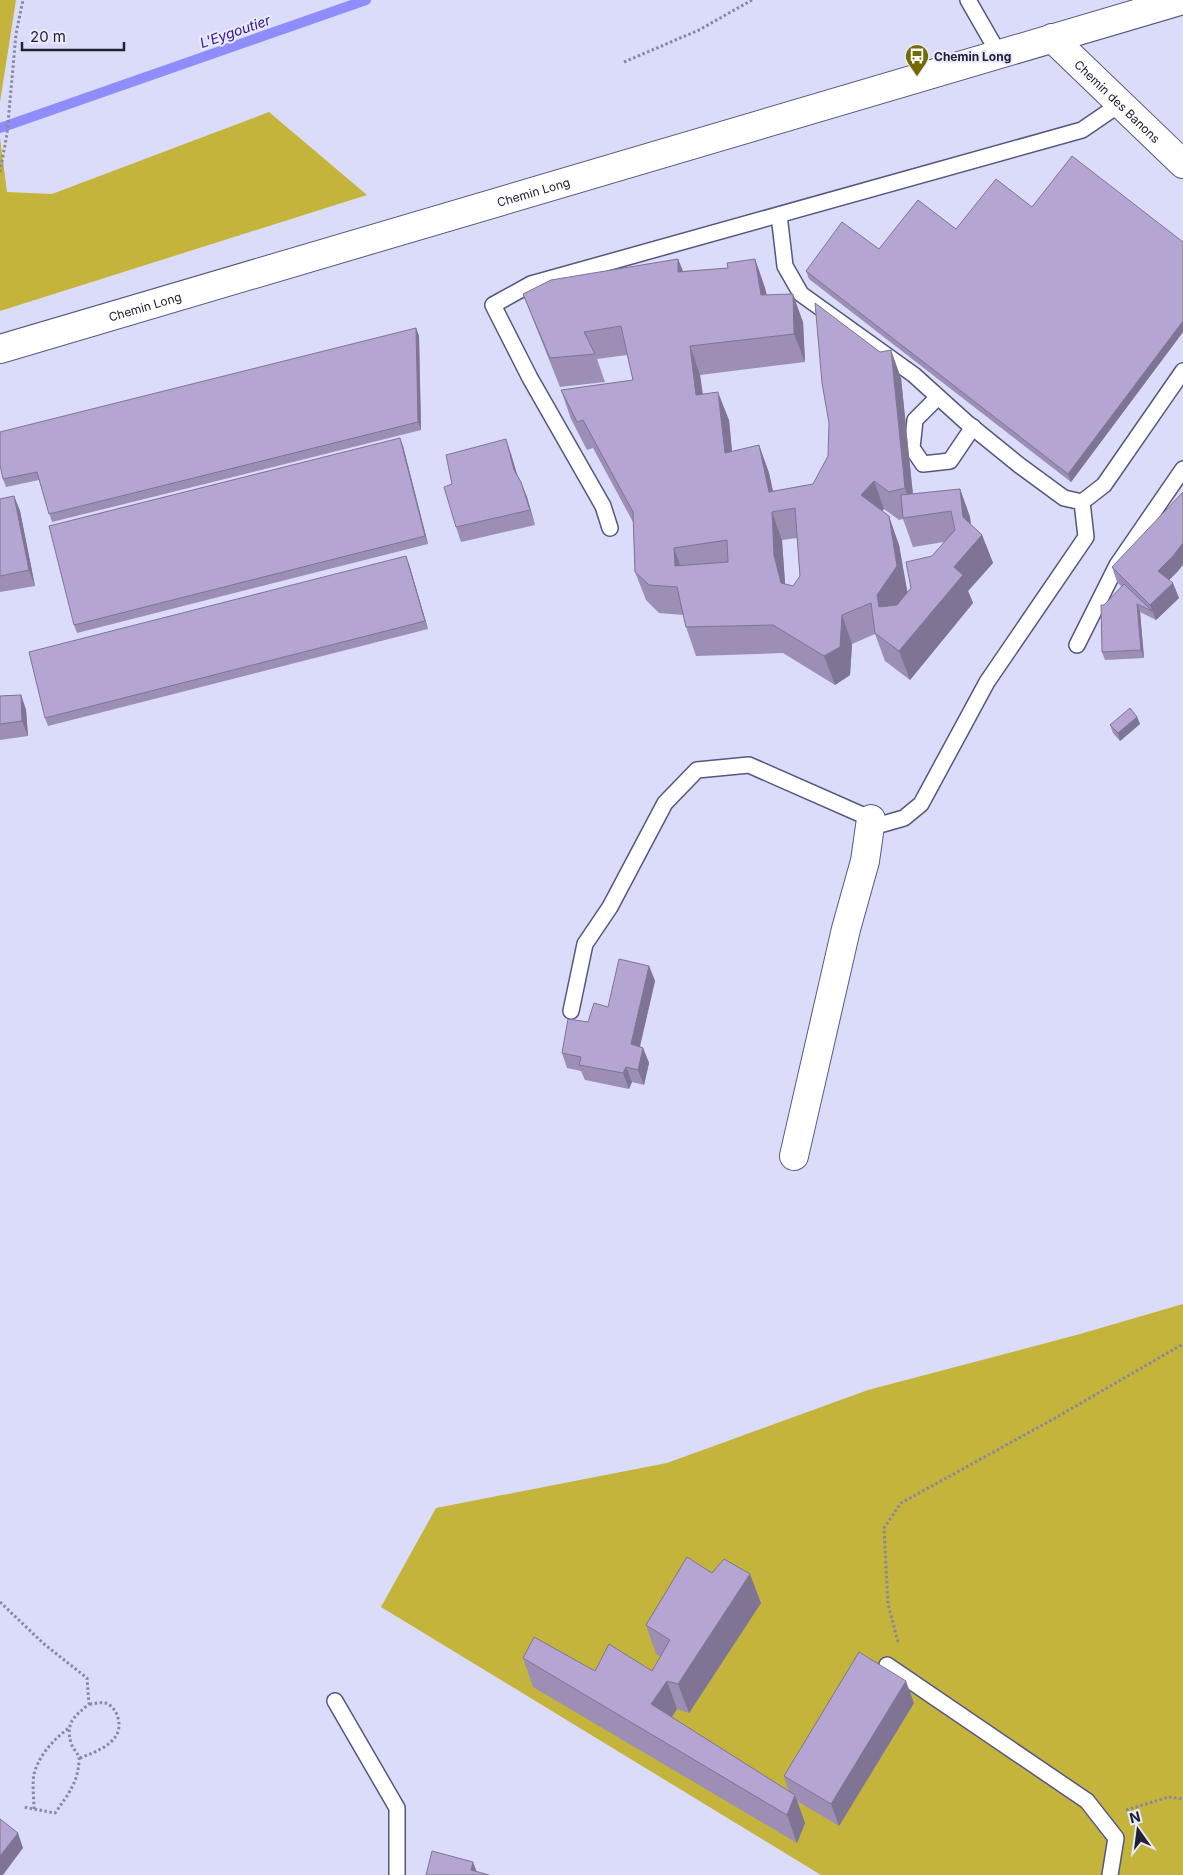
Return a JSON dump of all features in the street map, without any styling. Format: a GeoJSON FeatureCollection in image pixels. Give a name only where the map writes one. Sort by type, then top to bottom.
{"type":"FeatureCollection","features":[{"type":"Feature","properties":{"kind":"main road","name":"Chemin Long"},"geometry":{"type":"LineString","coordinates":[[0,349],[1183,0]]}},
{"type":"Feature","properties":{"kind":"main road","name":"Chemin des Banons"},"geometry":{"type":"LineString","coordinates":[[1052,38],[1183,164]]}},
{"type":"Feature","properties":{"kind":"main road"},"geometry":{"type":"LineString","coordinates":[[794,1156],[846,929],[865,861],[871,819]]}},
{"type":"Feature","properties":{"kind":"lane"},"geometry":{"type":"LineString","coordinates":[[968,0],[999,54]]}},
{"type":"Feature","properties":{"kind":"lane"},"geometry":{"type":"LineString","coordinates":[[610,528],[603,506],[530,378],[493,305],[531,284],[1082,130],[1120,104]]}},
{"type":"Feature","properties":{"kind":"lane"},"geometry":{"type":"LineString","coordinates":[[779,215],[786,266],[801,294],[914,375],[1019,465],[1064,498],[1082,502]]}},
{"type":"Feature","properties":{"kind":"lane"},"geometry":{"type":"LineString","coordinates":[[1082,502],[1104,485],[1183,371]]}},
{"type":"Feature","properties":{"kind":"lane"},"geometry":{"type":"LineString","coordinates":[[938,397],[915,420],[912,448],[923,464],[950,461],[973,427]]}},
{"type":"Feature","properties":{"kind":"lane"},"geometry":{"type":"LineString","coordinates":[[1077,645],[1116,566],[1183,469]]}},
{"type":"Feature","properties":{"kind":"lane"},"geometry":{"type":"LineString","coordinates":[[571,1011],[585,944],[610,907],[666,802],[697,770],[748,765],[883,824],[904,818],[921,804],[987,682],[1086,536],[1082,502]]}},
{"type":"Feature","properties":{"kind":"lane"},"geometry":{"type":"LineString","coordinates":[[887,1665],[1087,1801],[1116,1838],[1110,1875]]}},
{"type":"Feature","properties":{"kind":"lane"},"geometry":{"type":"LineString","coordinates":[[335,1701],[397,1808],[397,1875]]}},
{"type":"Feature","properties":{"kind":"path"},"geometry":{"type":"LineString","coordinates":[[0,172],[7,134],[16,34],[23,0]]}},
{"type":"Feature","properties":{"kind":"path"},"geometry":{"type":"LineString","coordinates":[[624,62],[700,30],[752,0]]}},
{"type":"Feature","properties":{"kind":"path"},"geometry":{"type":"LineString","coordinates":[[907,1679],[888,1604],[884,1528],[901,1503],[1057,1417],[1183,1344]]}},
{"type":"Feature","properties":{"kind":"path"},"geometry":{"type":"LineString","coordinates":[[0,1602],[44,1644],[86,1678],[89,1704]]}},
{"type":"Feature","properties":{"kind":"path"},"geometry":{"type":"LineString","coordinates":[[23,1807],[55,1813],[77,1780],[80,1758],[71,1743],[71,1720],[89,1704],[105,1703],[114,1709],[120,1721],[117,1735],[102,1749],[80,1758]]}},
{"type":"Feature","properties":{"kind":"path"},"geometry":{"type":"LineString","coordinates":[[34,1809],[34,1775],[38,1762],[55,1738],[70,1727]]}},
{"type":"Feature","properties":{"kind":"path"},"geometry":{"type":"LineString","coordinates":[[1102,1821],[1134,1806],[1152,1801],[1169,1797],[1183,1799]]}},
{"type":"Feature","properties":{"kind":"shaded area"},"geometry":{"type":"Polygon","coordinates":[[[0,0],[16,0],[0,102],[0,0]]]}},
{"type":"Feature","properties":{"kind":"shaded area"},"geometry":{"type":"Polygon","coordinates":[[[269,112],[367,195],[0,311],[0,138],[7,192],[52,194],[269,112]]]}},
{"type":"Feature","properties":{"kind":"shaded area"},"geometry":{"type":"Polygon","coordinates":[[[1183,1304],[1183,1875],[821,1875],[381,1607],[436,1508],[667,1463],[868,1390],[1080,1334],[1183,1304]]]}},
{"type":"Feature","properties":{"kind":"building"},"geometry":{"type":"Polygon","coordinates":[[[1072,156],[1183,242],[1183,321],[1068,474],[806,271],[842,222],[879,249],[918,200],[956,229],[996,179],[1032,207],[1072,156]]]}},
{"type":"Feature","properties":{"kind":"building"},"geometry":{"type":"Polygon","coordinates":[[[678,259],[678,272],[728,268],[727,263],[755,259],[761,295],[793,294],[794,334],[690,346],[696,395],[718,392],[725,453],[759,445],[769,492],[813,484],[828,456],[829,423],[822,383],[815,303],[880,352],[891,350],[905,488],[889,492],[874,481],[861,495],[889,516],[897,566],[877,595],[879,607],[897,605],[911,588],[906,562],[932,556],[955,530],[951,511],[903,518],[901,495],[960,489],[963,517],[982,535],[954,567],[963,575],[899,651],[875,633],[871,603],[842,615],[840,647],[824,656],[773,625],[686,627],[677,587],[649,585],[635,572],[633,512],[583,420],[577,422],[561,390],[633,380],[621,326],[584,332],[595,354],[550,358],[523,294],[551,280],[678,259]],[[795,508],[772,512],[774,555],[781,583],[793,586],[800,576],[795,508]],[[727,540],[674,548],[675,566],[728,562],[727,540]]]}},
{"type":"Feature","properties":{"kind":"building"},"geometry":{"type":"Polygon","coordinates":[[[416,328],[418,422],[49,514],[37,472],[3,479],[0,465],[0,432],[416,328]]]}},
{"type":"Feature","properties":{"kind":"building"},"geometry":{"type":"Polygon","coordinates":[[[400,438],[425,536],[74,625],[49,526],[400,438]]]}},
{"type":"Feature","properties":{"kind":"building"},"geometry":{"type":"Polygon","coordinates":[[[506,439],[514,470],[521,482],[530,510],[456,527],[444,487],[452,484],[446,455],[506,439]]]}},
{"type":"Feature","properties":{"kind":"building"},"geometry":{"type":"Polygon","coordinates":[[[1183,492],[1183,543],[1158,571],[1173,583],[1150,605],[1112,567],[1183,492]]]}},
{"type":"Feature","properties":{"kind":"building"},"geometry":{"type":"Polygon","coordinates":[[[14,496],[29,570],[0,576],[0,499],[14,496]]]}},
{"type":"Feature","properties":{"kind":"building"},"geometry":{"type":"Polygon","coordinates":[[[406,556],[425,621],[45,718],[29,652],[406,556]]]}},
{"type":"Feature","properties":{"kind":"building"},"geometry":{"type":"Polygon","coordinates":[[[1124,584],[1152,611],[1137,604],[1141,650],[1102,652],[1101,605],[1104,605],[1124,584]]]}},
{"type":"Feature","properties":{"kind":"building"},"geometry":{"type":"Polygon","coordinates":[[[21,695],[22,721],[0,724],[0,696],[21,695]]]}},
{"type":"Feature","properties":{"kind":"building"},"geometry":{"type":"Polygon","coordinates":[[[1130,708],[1137,717],[1118,733],[1110,725],[1130,708]]]}},
{"type":"Feature","properties":{"kind":"building"},"geometry":{"type":"Polygon","coordinates":[[[619,959],[649,966],[631,1044],[643,1048],[638,1070],[626,1067],[623,1073],[579,1065],[581,1057],[562,1053],[568,1019],[588,1022],[594,1003],[608,1007],[619,959]]]}},
{"type":"Feature","properties":{"kind":"building"},"geometry":{"type":"Polygon","coordinates":[[[687,1557],[712,1573],[724,1559],[750,1574],[678,1684],[667,1681],[651,1704],[795,1795],[787,1815],[523,1658],[534,1637],[595,1671],[609,1644],[652,1671],[670,1640],[646,1625],[687,1557]]]}},
{"type":"Feature","properties":{"kind":"building"},"geometry":{"type":"Polygon","coordinates":[[[859,1652],[906,1681],[831,1804],[784,1776],[859,1652]]]}},
{"type":"Feature","properties":{"kind":"building"},"geometry":{"type":"Polygon","coordinates":[[[0,1819],[18,1833],[0,1856],[0,1819]]]}},
{"type":"Feature","properties":{"kind":"building"},"geometry":{"type":"Polygon","coordinates":[[[432,1851],[473,1862],[471,1870],[489,1875],[426,1875],[432,1851]]]}},
{"type":"Feature","properties":{"kind":"waterway","name":"L'Eygoutier"},"geometry":{"type":"LineString","coordinates":[[0,128],[366,0]]}},
{"type":"Feature","properties":{"kind":"place","name":"Chemin Long"},"geometry":{"type":"Point","coordinates":[917,77]}}]}
